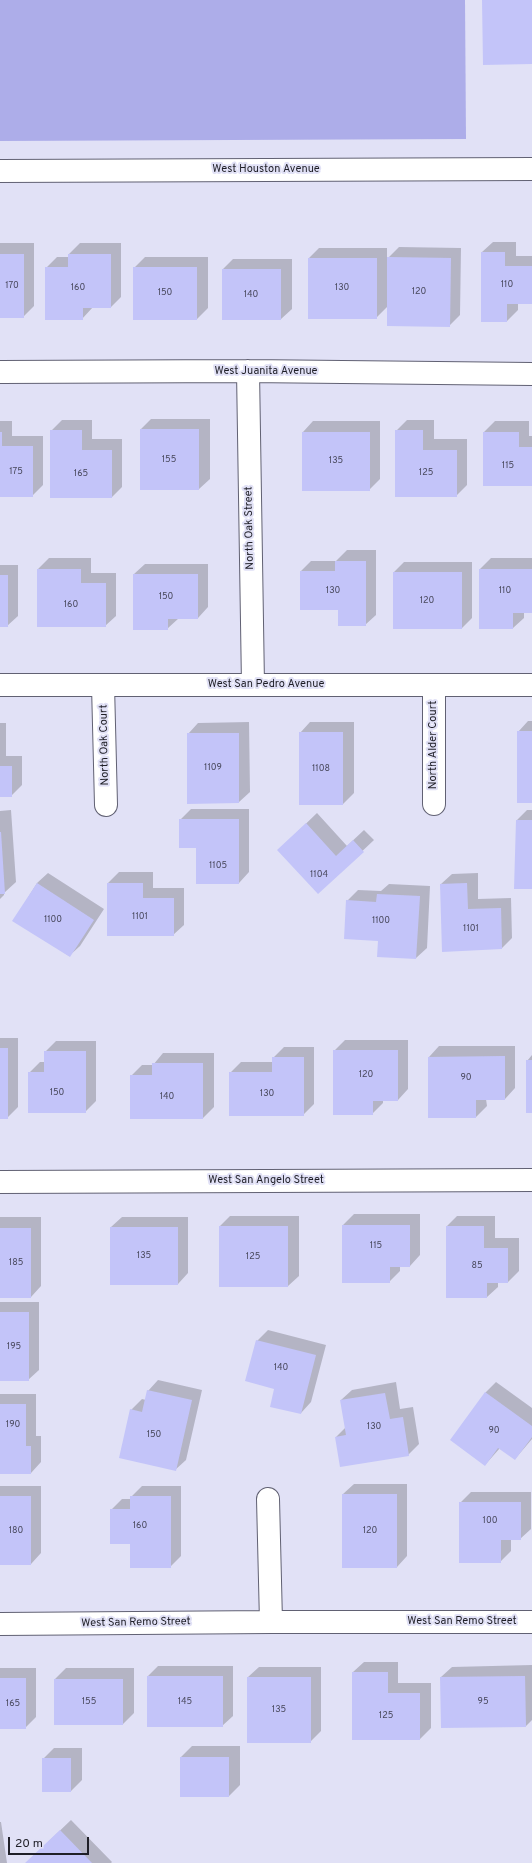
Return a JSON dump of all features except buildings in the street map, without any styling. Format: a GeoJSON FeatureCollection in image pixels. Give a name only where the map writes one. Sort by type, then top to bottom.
{"type":"FeatureCollection","features":[{"type":"Feature","properties":{"kind":"street","name":"West Houston Avenue"},"geometry":{"type":"LineString","coordinates":[[0,171],[532,169]]}},
{"type":"Feature","properties":{"kind":"street","name":"West Juanita Avenue"},"geometry":{"type":"LineString","coordinates":[[0,372],[248,371],[532,374]]}},
{"type":"Feature","properties":{"kind":"street","name":"North Oak Street"},"geometry":{"type":"LineString","coordinates":[[248,371],[252,685]]}},
{"type":"Feature","properties":{"kind":"street","name":"North Oak Court"},"geometry":{"type":"LineString","coordinates":[[103,685],[106,805]]}},
{"type":"Feature","properties":{"kind":"street","name":"North Alder Court"},"geometry":{"type":"LineString","coordinates":[[434,685],[434,804]]}},
{"type":"Feature","properties":{"kind":"street","name":"West San Pedro Avenue"},"geometry":{"type":"LineString","coordinates":[[0,686],[532,685]]}},
{"type":"Feature","properties":{"kind":"street","name":"West San Angelo Street"},"geometry":{"type":"LineString","coordinates":[[0,1182],[532,1180]]}},
{"type":"Feature","properties":{"kind":"street"},"geometry":{"type":"LineString","coordinates":[[268,1499],[271,1622]]}},
{"type":"Feature","properties":{"kind":"street","name":"West San Remo Street"},"geometry":{"type":"LineString","coordinates":[[0,1624],[532,1622]]}},
{"type":"Feature","properties":{"kind":"shaded area"},"geometry":{"type":"Polygon","coordinates":[[[0,0],[465,0],[466,139],[0,141],[0,0]]]}}]}
